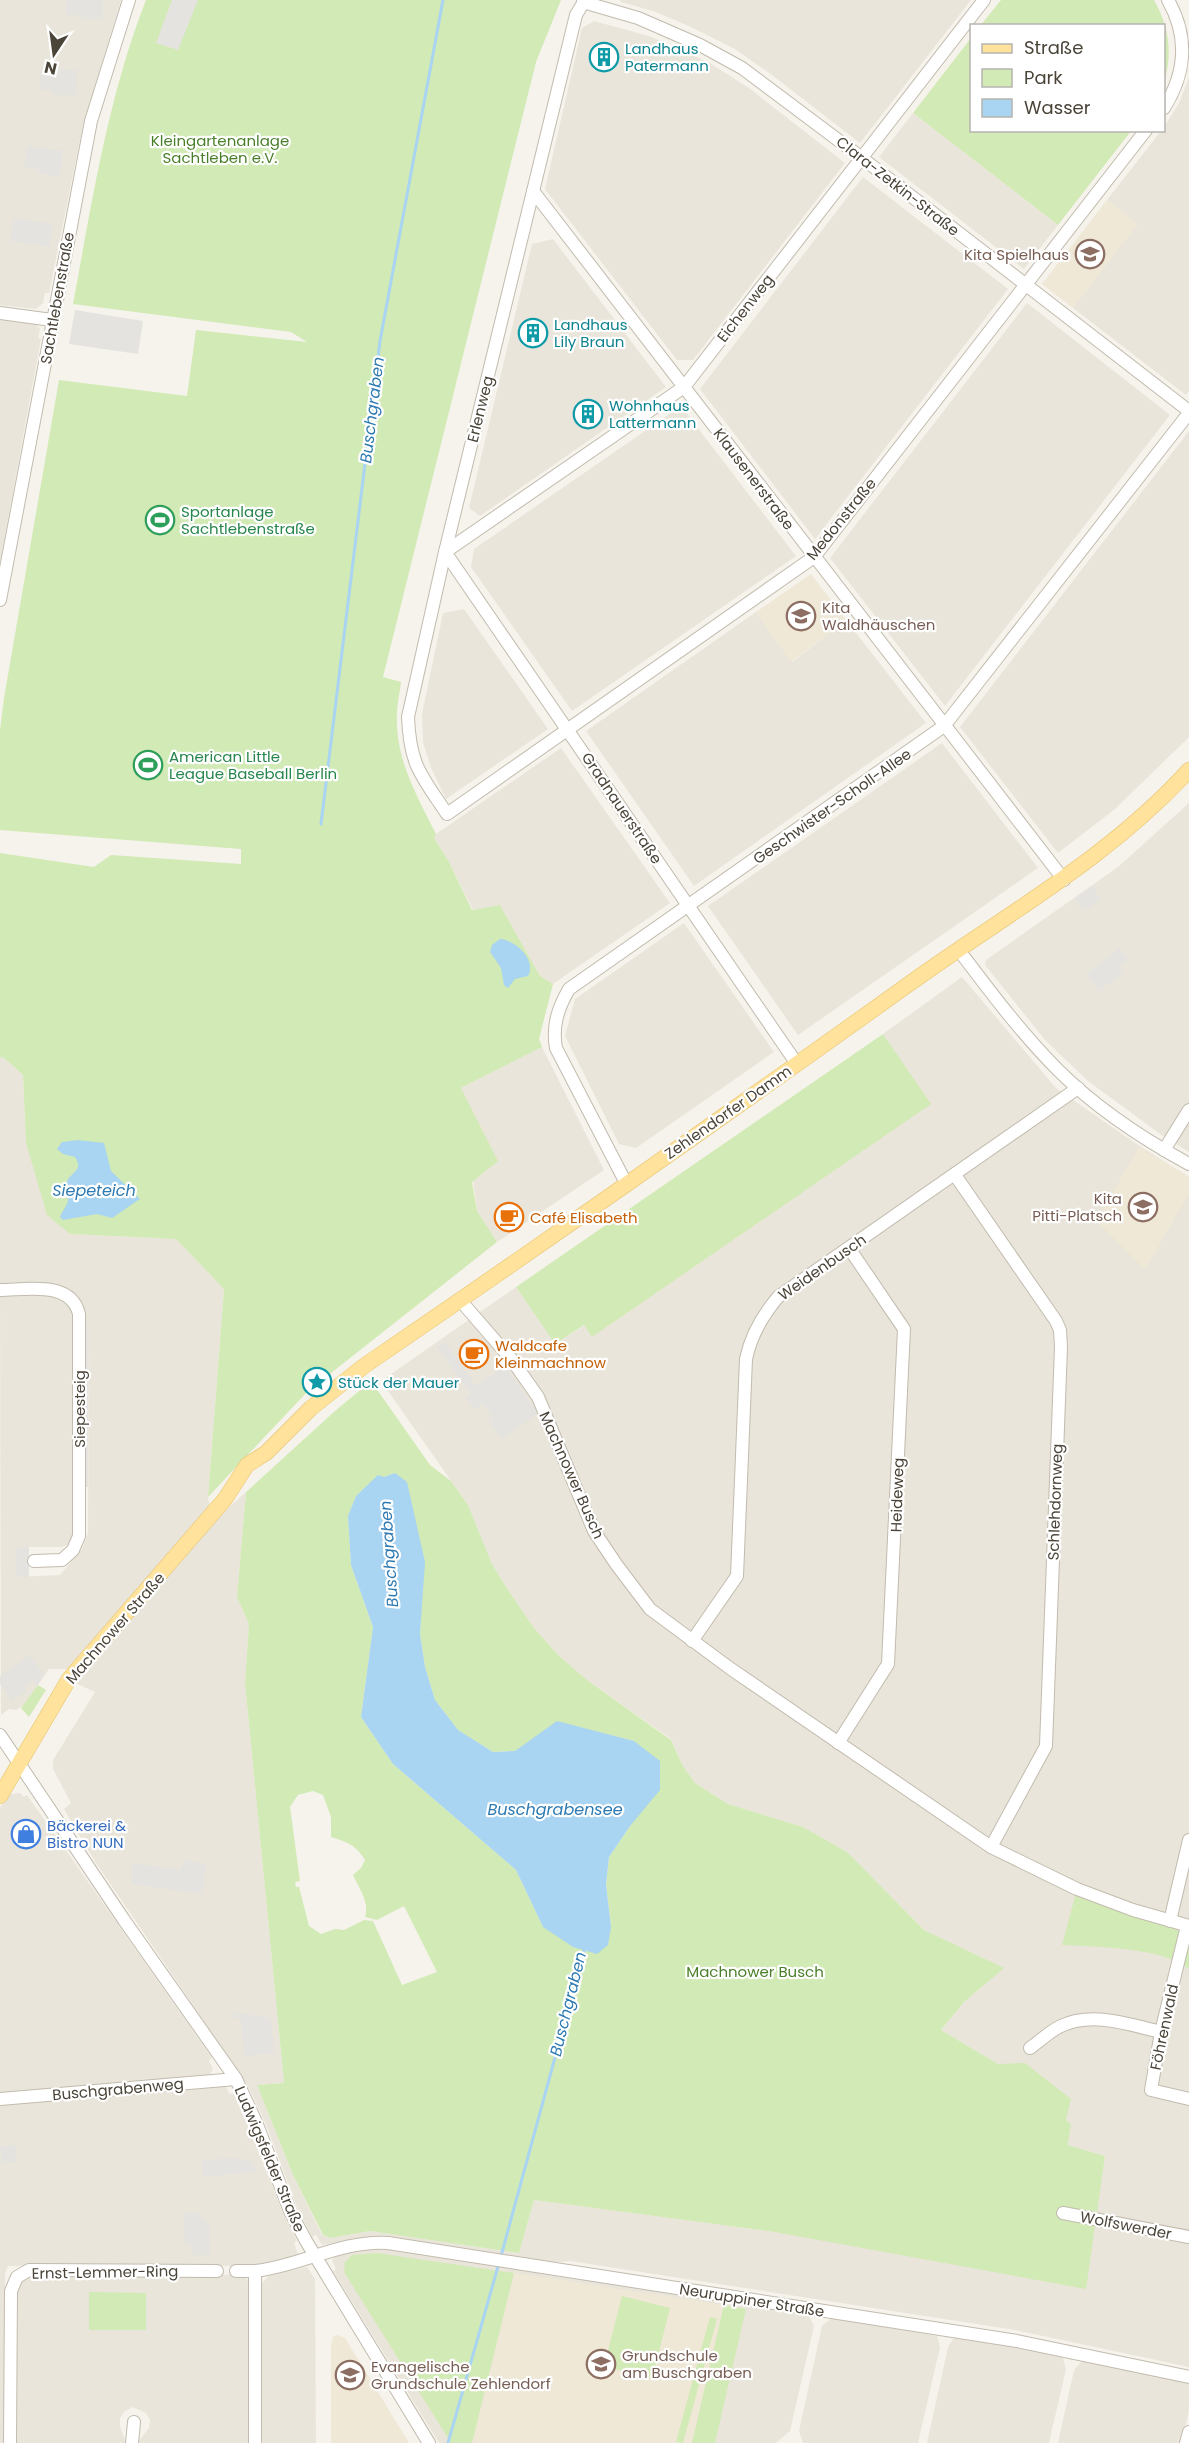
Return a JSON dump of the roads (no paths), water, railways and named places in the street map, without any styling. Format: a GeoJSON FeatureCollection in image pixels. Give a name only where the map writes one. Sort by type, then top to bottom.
{"type":"FeatureCollection","features":[{"type":"Feature","properties":{"kind":"main road","name":"Zehlendorfer Damm"},"geometry":{"type":"LineString","coordinates":[[248,1472],[311,1408],[341,1382],[958,949],[1064,880],[1129,829],[1189,770]]}},
{"type":"Feature","properties":{"kind":"main road","name":"Machnower Straße"},"geometry":{"type":"LineString","coordinates":[[0,1796],[69,1679],[248,1472]]}},
{"type":"Feature","properties":{"kind":"street","name":"Sachtlebenstraße"},"geometry":{"type":"LineString","coordinates":[[0,600],[91,121],[129,0]]}},
{"type":"Feature","properties":{"kind":"street","name":"Eichenweg"},"geometry":{"type":"LineString","coordinates":[[446,552],[684,387],[984,0]]}},
{"type":"Feature","properties":{"kind":"street"},"geometry":{"type":"LineString","coordinates":[[1165,106],[1175,91],[1183,61],[1186,36],[1168,0]]}},
{"type":"Feature","properties":{"kind":"street","name":"Clara-Zetkin-Straße"},"geometry":{"type":"LineString","coordinates":[[584,1],[638,18],[709,49],[742,68],[862,158],[1189,412]]}},
{"type":"Feature","properties":{"kind":"street","name":"Erlenweg"},"geometry":{"type":"LineString","coordinates":[[447,814],[416,767],[409,743],[408,717],[576,15],[584,1]]}},
{"type":"Feature","properties":{"kind":"street","name":"Medonstraße"},"geometry":{"type":"LineString","coordinates":[[447,814],[814,557],[1144,132]]}},
{"type":"Feature","properties":{"kind":"street","name":"Klausenerstraße"},"geometry":{"type":"LineString","coordinates":[[533,191],[1064,880]]}},
{"type":"Feature","properties":{"kind":"street"},"geometry":{"type":"LineString","coordinates":[[0,313],[52,320]]}},
{"type":"Feature","properties":{"kind":"street","name":"Geschwister-Scholl-Allee"},"geometry":{"type":"LineString","coordinates":[[626,1183],[556,1047],[553,1031],[562,1002],[569,990],[944,726],[1189,412]]}},
{"type":"Feature","properties":{"kind":"street","name":"Gradnauerstraße"},"geometry":{"type":"LineString","coordinates":[[446,552],[797,1064]]}},
{"type":"Feature","properties":{"kind":"street"},"geometry":{"type":"LineString","coordinates":[[958,949],[1039,1050],[1078,1088],[1164,1150],[1189,1164]]}},
{"type":"Feature","properties":{"kind":"street","name":"Weidenbusch"},"geometry":{"type":"LineString","coordinates":[[692,1641],[737,1576],[746,1359],[755,1330],[765,1312],[778,1297],[1078,1088]]}},
{"type":"Feature","properties":{"kind":"street"},"geometry":{"type":"LineString","coordinates":[[1164,1150],[1189,1110]]}},
{"type":"Feature","properties":{"kind":"street","name":"Schlehdornweg"},"geometry":{"type":"LineString","coordinates":[[955,1175],[1056,1321],[1060,1330],[1061,1347],[1046,1746],[992,1847]]}},
{"type":"Feature","properties":{"kind":"street","name":"Heideweg"},"geometry":{"type":"LineString","coordinates":[[838,1743],[888,1664],[904,1329],[849,1248]]}},
{"type":"Feature","properties":{"kind":"street","name":"Siepesteig"},"geometry":{"type":"LineString","coordinates":[[0,1290],[62,1292],[74,1302],[79,1314],[79,1536],[73,1550],[62,1560],[34,1561]]}},
{"type":"Feature","properties":{"kind":"street","name":"Machnower Busch"},"geometry":{"type":"LineString","coordinates":[[460,1300],[512,1360],[538,1397],[594,1531],[650,1608],[692,1641],[992,1847],[1077,1889],[1188,1926]]}},
{"type":"Feature","properties":{"kind":"street"},"geometry":{"type":"LineString","coordinates":[[0,1735],[20,1762]]}},
{"type":"Feature","properties":{"kind":"street","name":"Ludwigsfelder Straße"},"geometry":{"type":"LineString","coordinates":[[20,1762],[124,1920],[236,2079],[256,2122],[290,2211],[429,2443]]}},
{"type":"Feature","properties":{"kind":"street"},"geometry":{"type":"LineString","coordinates":[[1170,1921],[1189,1839]]}},
{"type":"Feature","properties":{"kind":"street","name":"Föhrenwald"},"geometry":{"type":"LineString","coordinates":[[1188,1926],[1161,2032],[1151,2090],[1189,2099]]}},
{"type":"Feature","properties":{"kind":"street"},"geometry":{"type":"LineString","coordinates":[[1030,2048],[1061,2026],[1088,2020],[1112,2021],[1161,2032]]}},
{"type":"Feature","properties":{"kind":"street","name":"Buschgrabenweg"},"geometry":{"type":"LineString","coordinates":[[0,2099],[236,2079]]}},
{"type":"Feature","properties":{"kind":"street","name":"Wolfswerder"},"geometry":{"type":"LineString","coordinates":[[1063,2213],[1189,2237]]}},
{"type":"Feature","properties":{"kind":"street","name":"Neuruppiner Straße"},"geometry":{"type":"LineString","coordinates":[[315,2256],[336,2248],[376,2242],[478,2256],[1017,2341],[1189,2377]]}},
{"type":"Feature","properties":{"kind":"street"},"geometry":{"type":"LineString","coordinates":[[236,2271],[291,2266],[315,2256]]}},
{"type":"Feature","properties":{"kind":"street","name":"Ernst-Lemmer-Ring"},"geometry":{"type":"LineString","coordinates":[[10,2443],[11,2291],[17,2277],[29,2270],[217,2271]]}},
{"type":"Feature","properties":{"kind":"street"},"geometry":{"type":"LineString","coordinates":[[255,2271],[255,2443]]}},
{"type":"Feature","properties":{"kind":"street"},"geometry":{"type":"LineString","coordinates":[[132,2443],[134,2422]]}},
{"type":"Feature","properties":{"kind":"street"},"geometry":{"type":"LineString","coordinates":[[1186,2443],[1189,2432]]}},
{"type":"Feature","properties":{"kind":"water"},"geometry":{"type":"Polygon","coordinates":[[[500,939],[518,947],[530,964],[528,976],[515,979],[508,988],[504,985],[501,968],[490,952],[492,945],[500,939]]]}},
{"type":"Feature","properties":{"kind":"water","name":"Siepeteich"},"geometry":{"type":"Polygon","coordinates":[[[78,1140],[104,1143],[111,1171],[140,1199],[112,1218],[97,1214],[63,1220],[60,1217],[68,1200],[67,1181],[77,1169],[78,1162],[75,1157],[63,1154],[57,1149],[62,1142],[78,1140]]]}},
{"type":"Feature","properties":{"kind":"water","name":"Buschgrabensee"},"geometry":{"type":"Polygon","coordinates":[[[395,1473],[407,1482],[425,1562],[420,1634],[425,1667],[435,1700],[458,1730],[493,1752],[515,1751],[557,1721],[634,1741],[660,1761],[660,1790],[630,1826],[609,1857],[606,1884],[611,1927],[608,1945],[597,1954],[573,1947],[543,1927],[516,1870],[393,1764],[361,1717],[373,1627],[351,1565],[348,1516],[356,1496],[378,1475],[384,1477],[395,1473]]]}},
{"type":"Feature","properties":{"kind":"waterway","name":"Buschgraben"},"geometry":{"type":"LineString","coordinates":[[321,824],[380,341],[443,0]]}},
{"type":"Feature","properties":{"kind":"waterway","name":"Buschgraben"},"geometry":{"type":"LineString","coordinates":[[501,2256],[584,1951],[583,1947]]}},
{"type":"Feature","properties":{"kind":"waterway","name":"Buschgraben"},"geometry":{"type":"LineString","coordinates":[[448,2443],[499,2263]]}},
{"type":"Feature","properties":{"kind":"place","name":"Landhaus Patermann"},"geometry":{"type":"Point","coordinates":[604,57]}},
{"type":"Feature","properties":{"kind":"place","name":"Kita Spielhaus"},"geometry":{"type":"Point","coordinates":[1090,254]}},
{"type":"Feature","properties":{"kind":"place","name":"Landhaus Lily Braun"},"geometry":{"type":"Point","coordinates":[533,333]}},
{"type":"Feature","properties":{"kind":"place","name":"Wohnhaus Lattermann"},"geometry":{"type":"Point","coordinates":[588,414]}},
{"type":"Feature","properties":{"kind":"place","name":"Sportanlage Sachtlebenstraße"},"geometry":{"type":"Point","coordinates":[160,520]}},
{"type":"Feature","properties":{"kind":"place","name":"Kita Waldhäuschen"},"geometry":{"type":"Point","coordinates":[801,616]}},
{"type":"Feature","properties":{"kind":"place","name":"American Little League Baseball Berlin"},"geometry":{"type":"Point","coordinates":[148,765]}},
{"type":"Feature","properties":{"kind":"place","name":"Kita Pitti-Platsch"},"geometry":{"type":"Point","coordinates":[1143,1207]}},
{"type":"Feature","properties":{"kind":"place","name":"Café Elisabeth"},"geometry":{"type":"Point","coordinates":[509,1217]}},
{"type":"Feature","properties":{"kind":"place","name":"Waldcafe Kleinmachnow"},"geometry":{"type":"Point","coordinates":[474,1354]}},
{"type":"Feature","properties":{"kind":"place","name":"Stück der Mauer"},"geometry":{"type":"Point","coordinates":[317,1382]}},
{"type":"Feature","properties":{"kind":"place","name":"Bäckerei & Bistro NUN"},"geometry":{"type":"Point","coordinates":[26,1834]}},
{"type":"Feature","properties":{"kind":"place","name":"Grundschule am Buschgraben"},"geometry":{"type":"Point","coordinates":[601,2364]}},
{"type":"Feature","properties":{"kind":"place","name":"Evangelische Grundschule Zehlendorf"},"geometry":{"type":"Point","coordinates":[350,2375]}},
{"type":"Feature","properties":{"kind":"park label","name":"Kleingartenanlage Sachtleben e.V."},"geometry":{"type":"Point","coordinates":[220,148]}}]}
